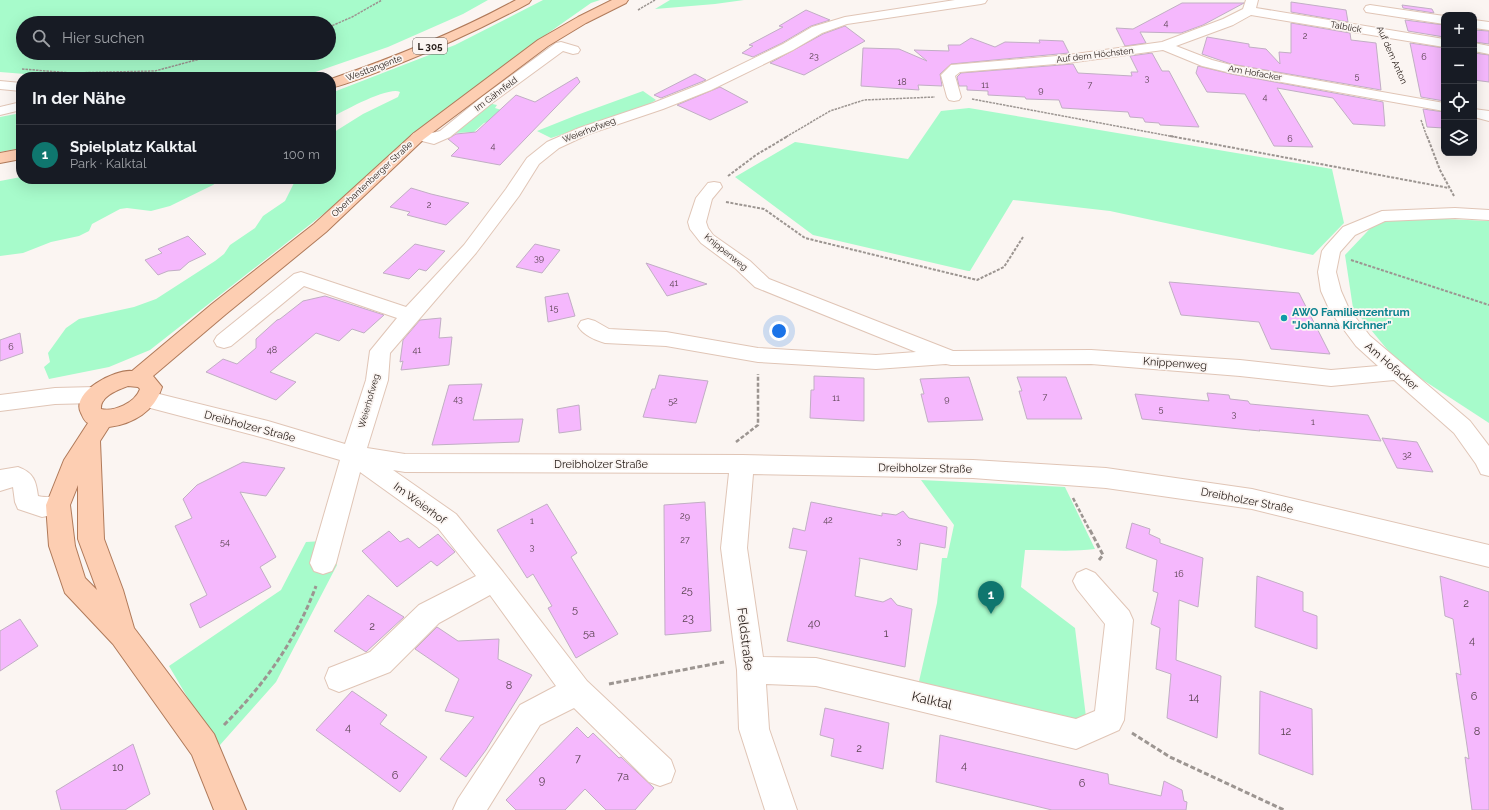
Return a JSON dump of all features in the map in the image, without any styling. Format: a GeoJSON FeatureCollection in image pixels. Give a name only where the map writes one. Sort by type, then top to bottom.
{"type":"FeatureCollection","features":[{"type":"Feature","properties":{"kind":"main road","name":"Westtangente"},"geometry":{"type":"LineString","coordinates":[[329,72],[407,43],[454,23],[500,0]]}},
{"type":"Feature","properties":{"kind":"main road","name":"Westtangente"},"geometry":{"type":"LineString","coordinates":[[336,82],[424,49],[488,20],[525,0]]}},
{"type":"Feature","properties":{"kind":"main road","name":"Oberbantenberger Straße"},"geometry":{"type":"LineString","coordinates":[[137,378],[213,313],[320,228],[419,136],[542,43],[582,20],[622,0]]}},
{"type":"Feature","properties":{"kind":"main road"},"geometry":{"type":"LineString","coordinates":[[0,158],[16,155]]}},
{"type":"Feature","properties":{"kind":"main road"},"geometry":{"type":"LineString","coordinates":[[0,170],[16,167]]}},
{"type":"Feature","properties":{"kind":"main road"},"geometry":{"type":"LineString","coordinates":[[128,378],[137,378],[144,380],[151,387],[147,399],[132,411],[122,416],[102,418],[91,413],[89,407],[95,395],[110,384],[128,378]]}},
{"type":"Feature","properties":{"kind":"main road"},"geometry":{"type":"LineString","coordinates":[[102,418],[76,460],[58,506],[62,546],[74,585],[123,634],[203,745],[230,810]]}},
{"type":"Feature","properties":{"kind":"main road"},"geometry":{"type":"LineString","coordinates":[[89,439],[91,539],[110,590],[123,634]]}},
{"type":"Feature","properties":{"kind":"street","name":"Weierhofweg"},"geometry":{"type":"LineString","coordinates":[[353,455],[377,380],[380,351],[410,315],[470,249],[513,192],[533,161],[553,145],[584,131],[658,106],[706,87],[782,51],[817,30],[845,21],[981,0]]}},
{"type":"Feature","properties":{"kind":"street","name":"Auf dem Anton"},"geometry":{"type":"LineString","coordinates":[[1368,4],[1441,19]]}},
{"type":"Feature","properties":{"kind":"street","name":"Auf dem Anton"},"geometry":{"type":"LineString","coordinates":[[1368,4],[1383,34]]}},
{"type":"Feature","properties":{"kind":"street","name":"Talblick"},"geometry":{"type":"LineString","coordinates":[[1250,5],[1383,34],[1441,43]]}},
{"type":"Feature","properties":{"kind":"street","name":"Auf dem Höchsten"},"geometry":{"type":"LineString","coordinates":[[954,96],[948,75],[956,68],[1068,60],[1164,46],[1228,22],[1250,5]]}},
{"type":"Feature","properties":{"kind":"street"},"geometry":{"type":"LineString","coordinates":[[1477,24],[1489,26]]}},
{"type":"Feature","properties":{"kind":"street","name":"Im Gähnfeld"},"geometry":{"type":"LineString","coordinates":[[419,136],[434,139],[445,134],[487,100],[561,46],[573,50]]}},
{"type":"Feature","properties":{"kind":"street","name":"Am Hofacker"},"geometry":{"type":"LineString","coordinates":[[1164,46],[1207,64],[1441,106]]}},
{"type":"Feature","properties":{"kind":"street"},"geometry":{"type":"LineString","coordinates":[[1477,48],[1489,50]]}},
{"type":"Feature","properties":{"kind":"street"},"geometry":{"type":"LineString","coordinates":[[0,85],[16,87]]}},
{"type":"Feature","properties":{"kind":"street"},"geometry":{"type":"LineString","coordinates":[[0,111],[16,107]]}},
{"type":"Feature","properties":{"kind":"street"},"geometry":{"type":"LineString","coordinates":[[1477,114],[1489,116]]}},
{"type":"Feature","properties":{"kind":"street","name":"Knippenweg"},"geometry":{"type":"LineString","coordinates":[[709,192],[697,222],[699,229],[707,239],[743,266],[762,283],[951,358]]}},
{"type":"Feature","properties":{"kind":"street","name":"Am Hofacker"},"geometry":{"type":"LineString","coordinates":[[1489,215],[1462,213],[1382,216],[1349,231],[1332,251],[1327,272],[1331,291],[1340,311],[1363,341],[1462,427],[1487,461],[1489,468]]}},
{"type":"Feature","properties":{"kind":"street"},"geometry":{"type":"LineString","coordinates":[[224,341],[301,278],[410,315]]}},
{"type":"Feature","properties":{"kind":"street","name":"Knippenweg"},"geometry":{"type":"LineString","coordinates":[[588,326],[605,336],[666,339],[758,355],[876,362],[951,358],[1090,357],[1240,368],[1331,378],[1398,372]]}},
{"type":"Feature","properties":{"kind":"street"},"geometry":{"type":"LineString","coordinates":[[0,403],[55,396],[95,395]]}},
{"type":"Feature","properties":{"kind":"street","name":"Dreibholzer Straße"},"geometry":{"type":"LineString","coordinates":[[147,399],[268,430],[353,455],[405,463],[742,464],[974,469],[1084,476],[1252,499],[1489,556]]}},
{"type":"Feature","properties":{"kind":"street"},"geometry":{"type":"LineString","coordinates":[[323,563],[353,455]]}},
{"type":"Feature","properties":{"kind":"street","name":"Im Weierhof"},"geometry":{"type":"LineString","coordinates":[[353,455],[447,520],[577,691],[660,771]]}},
{"type":"Feature","properties":{"kind":"street","name":"Feldstraße"},"geometry":{"type":"LineString","coordinates":[[742,464],[734,548],[751,670],[754,730],[781,810]]}},
{"type":"Feature","properties":{"kind":"street"},"geometry":{"type":"LineString","coordinates":[[0,481],[4,478],[18,477],[24,482],[26,502],[36,508],[58,506]]}},
{"type":"Feature","properties":{"kind":"street"},"geometry":{"type":"LineString","coordinates":[[339,678],[380,662],[429,614],[494,580]]}},
{"type":"Feature","properties":{"kind":"street"},"geometry":{"type":"LineString","coordinates":[[1086,581],[1119,620],[1109,720]]}},
{"type":"Feature","properties":{"kind":"street","name":"Kalktal"},"geometry":{"type":"LineString","coordinates":[[751,670],[816,672],[1076,734],[1109,720]]}},
{"type":"Feature","properties":{"kind":"street"},"geometry":{"type":"LineString","coordinates":[[470,810],[530,715],[577,691]]}},
{"type":"Feature","properties":{"kind":"path"},"geometry":{"type":"LineString","coordinates":[[336,24],[352,17],[382,0]]}},
{"type":"Feature","properties":{"kind":"path","name":"Auf dem Anton"},"geometry":{"type":"LineString","coordinates":[[1383,34],[1413,101],[1440,170],[1462,213]]}},
{"type":"Feature","properties":{"kind":"path"},"geometry":{"type":"LineString","coordinates":[[112,72],[155,71],[196,60]]}},
{"type":"Feature","properties":{"kind":"path"},"geometry":{"type":"LineString","coordinates":[[16,68],[59,72]]}},
{"type":"Feature","properties":{"kind":"path"},"geometry":{"type":"LineString","coordinates":[[709,192],[756,155],[830,111],[864,100],[954,96],[984,100],[1449,188]]}},
{"type":"Feature","properties":{"kind":"path"},"geometry":{"type":"LineString","coordinates":[[709,192],[764,209],[805,238],[977,280],[1004,267],[1023,237]]}},
{"type":"Feature","properties":{"kind":"path"},"geometry":{"type":"LineString","coordinates":[[1330,256],[1360,263],[1489,305]]}},
{"type":"Feature","properties":{"kind":"path"},"geometry":{"type":"LineString","coordinates":[[758,355],[758,425]]}},
{"type":"Feature","properties":{"kind":"path"},"geometry":{"type":"LineString","coordinates":[[1084,476],[1073,498],[1103,555],[1086,581]]}},
{"type":"Feature","properties":{"kind":"path"},"geometry":{"type":"LineString","coordinates":[[203,745],[240,710],[275,664],[300,626],[323,563]]}},
{"type":"Feature","properties":{"kind":"path"},"geometry":{"type":"LineString","coordinates":[[577,691],[724,662],[751,670]]}},
{"type":"Feature","properties":{"kind":"path"},"geometry":{"type":"LineString","coordinates":[[1109,720],[1170,757],[1284,810]]}},
{"type":"Feature","properties":{"kind":"green space"},"geometry":{"type":"Polygon","coordinates":[[[0,0],[488,0],[463,14],[388,47],[316,72],[16,72],[16,73],[0,72],[0,0]]]}},
{"type":"Feature","properties":{"kind":"green space"},"geometry":{"type":"Polygon","coordinates":[[[543,0],[600,0],[591,3],[517,55],[417,133],[331,208],[150,350],[109,367],[49,379],[44,367],[50,362],[48,353],[66,328],[79,319],[134,307],[156,299],[224,254],[230,245],[255,228],[263,216],[285,201],[294,184],[336,184],[336,131],[363,114],[398,97],[400,92],[394,91],[376,96],[336,115],[336,91],[455,45],[543,0]]]}},
{"type":"Feature","properties":{"kind":"green space"},"geometry":{"type":"Polygon","coordinates":[[[670,0],[744,0],[655,9],[670,0]]]}},
{"type":"Feature","properties":{"kind":"green space"},"geometry":{"type":"Polygon","coordinates":[[[643,91],[656,100],[643,108],[551,138],[537,131],[577,115],[643,91]]]}},
{"type":"Feature","properties":{"kind":"green space"},"geometry":{"type":"Polygon","coordinates":[[[488,103],[497,105],[495,108],[511,113],[501,118],[484,123],[474,132],[455,133],[488,103]]]}},
{"type":"Feature","properties":{"kind":"green space"},"geometry":{"type":"Polygon","coordinates":[[[969,108],[1332,169],[1344,223],[1313,255],[1110,211],[1013,200],[970,271],[968,271],[813,235],[735,177],[795,142],[908,159],[941,111],[969,108]]]}},
{"type":"Feature","properties":{"kind":"green space"},"geometry":{"type":"Polygon","coordinates":[[[16,114],[16,149],[0,152],[0,117],[16,114]]]}},
{"type":"Feature","properties":{"kind":"green space"},"geometry":{"type":"Polygon","coordinates":[[[16,178],[16,184],[214,184],[170,206],[151,211],[127,208],[120,209],[92,224],[89,231],[79,236],[51,242],[23,253],[0,256],[0,181],[16,178]]]}},
{"type":"Feature","properties":{"kind":"green space"},"geometry":{"type":"Polygon","coordinates":[[[1382,216],[1489,221],[1489,423],[1400,365],[1353,308],[1345,255],[1382,216]]]}},
{"type":"Feature","properties":{"kind":"green space"},"geometry":{"type":"Polygon","coordinates":[[[921,480],[1065,487],[1095,549],[1069,551],[1025,550],[1021,587],[1075,628],[1087,725],[917,690],[937,603],[942,558],[947,558],[954,525],[921,480]]]}},
{"type":"Feature","properties":{"kind":"green space"},"geometry":{"type":"Polygon","coordinates":[[[323,541],[337,565],[276,682],[220,745],[209,734],[169,666],[281,590],[306,542],[323,541]]]}},
{"type":"Feature","properties":{"kind":"building"},"geometry":{"type":"Polygon","coordinates":[[[1291,2],[1346,10],[1348,22],[1291,12],[1291,2]]]}},
{"type":"Feature","properties":{"kind":"building"},"geometry":{"type":"Polygon","coordinates":[[[1182,3],[1244,3],[1203,25],[1181,33],[1140,32],[1146,43],[1125,46],[1116,28],[1133,29],[1182,3]]]}},
{"type":"Feature","properties":{"kind":"building"},"geometry":{"type":"Polygon","coordinates":[[[1402,5],[1432,9],[1434,13],[1403,8],[1402,5]]]}},
{"type":"Feature","properties":{"kind":"building"},"geometry":{"type":"Polygon","coordinates":[[[806,10],[830,20],[811,26],[782,43],[753,57],[742,53],[753,46],[749,45],[783,27],[779,26],[806,10]]]}},
{"type":"Feature","properties":{"kind":"building"},"geometry":{"type":"Polygon","coordinates":[[[1405,20],[1441,25],[1441,36],[1408,31],[1405,20]]]}},
{"type":"Feature","properties":{"kind":"building"},"geometry":{"type":"Polygon","coordinates":[[[1291,23],[1350,33],[1351,40],[1376,43],[1381,90],[1231,64],[1202,54],[1207,37],[1249,44],[1249,47],[1266,49],[1280,64],[1279,52],[1291,53],[1291,23]]]}},
{"type":"Feature","properties":{"kind":"building"},"geometry":{"type":"Polygon","coordinates":[[[845,26],[865,41],[804,75],[770,63],[823,34],[845,26]]]}},
{"type":"Feature","properties":{"kind":"building"},"geometry":{"type":"Polygon","coordinates":[[[1477,30],[1489,31],[1489,44],[1477,42],[1477,30]]]}},
{"type":"Feature","properties":{"kind":"building"},"geometry":{"type":"Polygon","coordinates":[[[971,38],[995,47],[1005,42],[1040,43],[1039,40],[1063,41],[1069,53],[951,64],[940,74],[942,86],[918,85],[919,90],[861,86],[863,48],[899,49],[927,61],[914,50],[949,51],[948,45],[960,45],[971,38]]]}},
{"type":"Feature","properties":{"kind":"building"},"geometry":{"type":"Polygon","coordinates":[[[1410,43],[1441,48],[1441,100],[1421,97],[1410,43]]]}},
{"type":"Feature","properties":{"kind":"building"},"geometry":{"type":"Polygon","coordinates":[[[1152,53],[1162,71],[1169,71],[1199,127],[1160,125],[1159,123],[1145,122],[1143,118],[1130,117],[1128,112],[1062,108],[1059,100],[1026,99],[1025,97],[988,95],[988,91],[967,90],[967,86],[959,86],[957,77],[961,73],[1073,64],[1078,73],[1132,76],[1131,72],[1138,72],[1130,56],[1152,53]]]}},
{"type":"Feature","properties":{"kind":"building"},"geometry":{"type":"Polygon","coordinates":[[[1477,53],[1489,55],[1489,82],[1477,80],[1477,53]]]}},
{"type":"Feature","properties":{"kind":"building"},"geometry":{"type":"Polygon","coordinates":[[[1198,66],[1231,74],[1383,102],[1385,126],[1353,124],[1333,98],[1277,88],[1313,147],[1274,146],[1245,94],[1207,92],[1196,73],[1198,66]]]}},
{"type":"Feature","properties":{"kind":"building"},"geometry":{"type":"Polygon","coordinates":[[[695,74],[706,80],[661,98],[654,95],[695,74]]]}},
{"type":"Feature","properties":{"kind":"building"},"geometry":{"type":"Polygon","coordinates":[[[577,77],[580,82],[500,165],[451,156],[459,148],[448,139],[456,134],[476,132],[516,95],[535,102],[577,77]]]}},
{"type":"Feature","properties":{"kind":"building"},"geometry":{"type":"Polygon","coordinates":[[[720,87],[748,102],[710,120],[677,105],[720,87]]]}},
{"type":"Feature","properties":{"kind":"building"},"geometry":{"type":"Polygon","coordinates":[[[1423,109],[1441,112],[1441,128],[1427,127],[1423,109]]]}},
{"type":"Feature","properties":{"kind":"building"},"geometry":{"type":"Polygon","coordinates":[[[411,188],[469,203],[446,225],[407,215],[410,212],[390,207],[411,188]]]}},
{"type":"Feature","properties":{"kind":"building"},"geometry":{"type":"Polygon","coordinates":[[[188,236],[206,254],[189,262],[180,270],[168,271],[158,275],[145,260],[162,253],[158,249],[188,236]]]}},
{"type":"Feature","properties":{"kind":"building"},"geometry":{"type":"Polygon","coordinates":[[[415,244],[445,251],[426,271],[419,269],[409,279],[383,273],[415,244]]]}},
{"type":"Feature","properties":{"kind":"building"},"geometry":{"type":"Polygon","coordinates":[[[535,244],[560,250],[542,273],[516,267],[535,244]]]}},
{"type":"Feature","properties":{"kind":"building"},"geometry":{"type":"Polygon","coordinates":[[[646,263],[707,284],[667,296],[646,263]]]}},
{"type":"Feature","properties":{"kind":"building","name":"AWO Familienzentrum \"Johanna Kirchner\""},"geometry":{"type":"Polygon","coordinates":[[[1169,282],[1299,293],[1330,354],[1271,349],[1259,322],[1181,315],[1169,282]]]}},
{"type":"Feature","properties":{"kind":"building"},"geometry":{"type":"Polygon","coordinates":[[[568,293],[575,316],[548,322],[545,297],[568,293]]]}},
{"type":"Feature","properties":{"kind":"building"},"geometry":{"type":"Polygon","coordinates":[[[325,296],[384,315],[364,333],[352,329],[339,341],[316,333],[270,372],[296,382],[276,400],[206,372],[223,359],[237,364],[256,348],[256,339],[277,320],[303,301],[325,296]]]}},
{"type":"Feature","properties":{"kind":"building"},"geometry":{"type":"Polygon","coordinates":[[[441,318],[439,338],[452,337],[449,365],[401,370],[403,361],[400,362],[403,340],[420,320],[441,318]]]}},
{"type":"Feature","properties":{"kind":"building"},"geometry":{"type":"Polygon","coordinates":[[[20,333],[23,353],[0,361],[0,340],[20,333]]]}},
{"type":"Feature","properties":{"kind":"building"},"geometry":{"type":"Polygon","coordinates":[[[659,375],[708,381],[696,423],[643,417],[652,389],[655,389],[659,375]]]}},
{"type":"Feature","properties":{"kind":"building"},"geometry":{"type":"Polygon","coordinates":[[[814,376],[864,378],[864,421],[810,418],[811,390],[814,390],[814,376]]]}},
{"type":"Feature","properties":{"kind":"building"},"geometry":{"type":"Polygon","coordinates":[[[969,377],[983,420],[928,422],[921,394],[924,394],[920,379],[969,377]]]}},
{"type":"Feature","properties":{"kind":"building"},"geometry":{"type":"Polygon","coordinates":[[[1017,377],[1066,377],[1082,419],[1027,419],[1019,391],[1022,391],[1017,377]]]}},
{"type":"Feature","properties":{"kind":"building"},"geometry":{"type":"Polygon","coordinates":[[[482,384],[473,420],[523,419],[519,442],[432,445],[449,385],[482,384]]]}},
{"type":"Feature","properties":{"kind":"building"},"geometry":{"type":"Polygon","coordinates":[[[1207,393],[1229,395],[1230,399],[1248,401],[1250,404],[1368,415],[1381,441],[1142,419],[1135,394],[1209,401],[1207,393]]]}},
{"type":"Feature","properties":{"kind":"building"},"geometry":{"type":"Polygon","coordinates":[[[579,405],[581,430],[559,433],[557,409],[579,405]]]}},
{"type":"Feature","properties":{"kind":"building"},"geometry":{"type":"Polygon","coordinates":[[[1382,438],[1417,442],[1433,472],[1397,468],[1382,438]]]}},
{"type":"Feature","properties":{"kind":"building"},"geometry":{"type":"Polygon","coordinates":[[[243,462],[285,468],[266,496],[240,492],[276,557],[260,567],[271,587],[200,628],[190,604],[207,595],[175,526],[192,518],[183,499],[197,485],[243,462]]]}},
{"type":"Feature","properties":{"kind":"building"},"geometry":{"type":"Polygon","coordinates":[[[705,502],[711,631],[665,635],[664,505],[705,502]]]}},
{"type":"Feature","properties":{"kind":"building"},"geometry":{"type":"Polygon","coordinates":[[[811,502],[882,516],[882,513],[896,515],[903,511],[909,518],[947,527],[945,548],[920,543],[917,570],[859,558],[860,560],[855,596],[883,602],[891,598],[897,605],[912,609],[905,667],[787,641],[807,551],[789,548],[793,528],[805,531],[811,502]]]}},
{"type":"Feature","properties":{"kind":"building"},"geometry":{"type":"Polygon","coordinates":[[[547,504],[577,553],[571,557],[618,634],[576,658],[548,608],[552,606],[533,574],[527,578],[497,530],[547,504]]]}},
{"type":"Feature","properties":{"kind":"building"},"geometry":{"type":"Polygon","coordinates":[[[1132,523],[1150,529],[1149,534],[1160,539],[1160,543],[1203,558],[1198,607],[1179,600],[1176,660],[1221,676],[1217,738],[1167,718],[1171,674],[1156,669],[1160,628],[1151,624],[1158,593],[1153,591],[1157,560],[1126,548],[1132,523]]]}},
{"type":"Feature","properties":{"kind":"building"},"geometry":{"type":"Polygon","coordinates":[[[389,531],[400,542],[408,538],[419,548],[438,534],[455,552],[437,566],[431,561],[397,587],[362,551],[389,531]]]}},
{"type":"Feature","properties":{"kind":"building"},"geometry":{"type":"Polygon","coordinates":[[[1257,576],[1303,592],[1303,611],[1317,616],[1317,649],[1255,627],[1257,576]]]}},
{"type":"Feature","properties":{"kind":"building"},"geometry":{"type":"Polygon","coordinates":[[[1440,576],[1489,592],[1489,810],[1472,810],[1465,757],[1469,759],[1456,673],[1461,675],[1453,619],[1445,616],[1440,576]]]}},
{"type":"Feature","properties":{"kind":"building"},"geometry":{"type":"Polygon","coordinates":[[[368,595],[404,617],[366,652],[334,631],[368,595]]]}},
{"type":"Feature","properties":{"kind":"building"},"geometry":{"type":"Polygon","coordinates":[[[20,619],[38,646],[0,671],[0,631],[20,619]]]}},
{"type":"Feature","properties":{"kind":"building"},"geometry":{"type":"Polygon","coordinates":[[[437,627],[458,641],[499,639],[498,659],[532,675],[486,750],[466,777],[440,759],[474,717],[445,711],[459,679],[415,649],[437,627]]]}},
{"type":"Feature","properties":{"kind":"building"},"geometry":{"type":"Polygon","coordinates":[[[352,691],[387,715],[380,724],[427,757],[400,792],[316,730],[352,691]]]}},
{"type":"Feature","properties":{"kind":"building"},"geometry":{"type":"Polygon","coordinates":[[[1260,691],[1312,709],[1313,775],[1259,754],[1260,691]]]}},
{"type":"Feature","properties":{"kind":"building"},"geometry":{"type":"Polygon","coordinates":[[[825,708],[889,723],[883,769],[831,756],[834,739],[820,735],[825,708]]]}},
{"type":"Feature","properties":{"kind":"building"},"geometry":{"type":"Polygon","coordinates":[[[577,727],[588,738],[593,733],[654,788],[635,810],[606,810],[585,789],[565,810],[516,810],[506,800],[577,727]]]}},
{"type":"Feature","properties":{"kind":"building"},"geometry":{"type":"Polygon","coordinates":[[[940,735],[1108,774],[1109,784],[1161,796],[1164,781],[1182,790],[1184,801],[1187,802],[1186,810],[1052,810],[936,782],[940,735]]]}},
{"type":"Feature","properties":{"kind":"building"},"geometry":{"type":"Polygon","coordinates":[[[133,744],[150,794],[125,810],[61,810],[56,791],[133,744]]]}},
{"type":"Feature","properties":{"kind":"place","name":"AWO Familienzentrum \"Johanna Kirchner\""},"geometry":{"type":"Point","coordinates":[1284,318]}},
{"type":"Feature","properties":{"kind":"place","name":"Spielplatz Kalktal"},"geometry":{"type":"Point","coordinates":[991,614]}}]}
